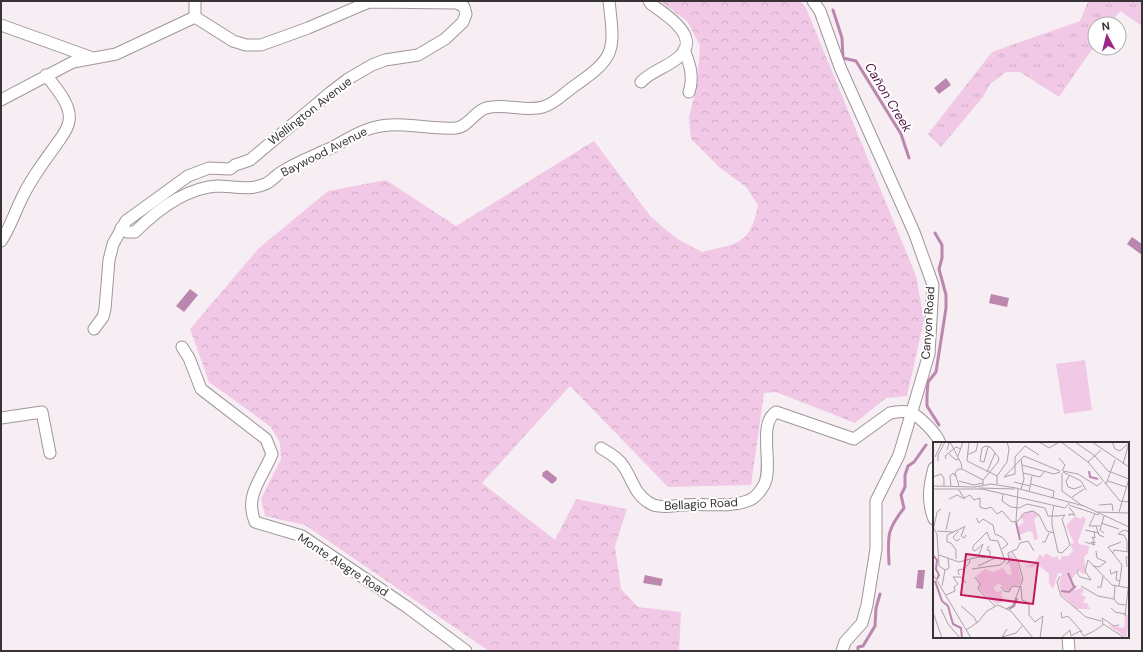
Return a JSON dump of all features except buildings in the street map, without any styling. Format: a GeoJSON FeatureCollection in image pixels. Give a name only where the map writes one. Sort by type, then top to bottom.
{"type":"FeatureCollection","features":[{"type":"Feature","properties":{"kind":"street"},"geometry":{"type":"LineString","coordinates":[[1,100],[73,62],[116,54],[195,17],[194,1]]}},
{"type":"Feature","properties":{"kind":"street","name":"Baywood Avenue"},"geometry":{"type":"LineString","coordinates":[[121,228],[127,232],[135,232],[151,216],[165,206],[184,195],[201,188],[218,186],[252,188],[266,184],[297,163],[332,148],[356,134],[372,128],[405,125],[458,128],[485,108],[500,106],[543,107],[556,101],[594,73],[606,60],[613,37],[609,1]]}},
{"type":"Feature","properties":{"kind":"street"},"geometry":{"type":"LineString","coordinates":[[641,82],[649,74],[680,56],[684,50],[686,42],[684,33],[677,24],[649,1]]}},
{"type":"Feature","properties":{"kind":"street","name":"Canyon Road"},"geometry":{"type":"LineString","coordinates":[[813,1],[820,11],[840,67],[914,232],[933,285],[929,354],[899,455],[887,482],[878,492],[876,501],[876,550],[873,577],[864,617],[862,623],[845,642],[842,651]]}},
{"type":"Feature","properties":{"kind":"street","name":"Wellington Avenue"},"geometry":{"type":"LineString","coordinates":[[94,329],[103,317],[105,309],[109,260],[113,244],[126,221],[188,176],[209,168],[230,169],[235,165],[250,160],[331,92],[348,80],[372,65],[385,60],[418,55],[445,39],[463,22],[466,14],[464,8],[457,3],[369,2],[308,28],[261,45],[246,45],[233,42],[195,17]]}},
{"type":"Feature","properties":{"kind":"street"},"geometry":{"type":"LineString","coordinates":[[1,25],[91,58]]}},
{"type":"Feature","properties":{"kind":"street"},"geometry":{"type":"LineString","coordinates":[[684,50],[690,65],[691,85],[689,92]]}},
{"type":"Feature","properties":{"kind":"street"},"geometry":{"type":"LineString","coordinates":[[1,242],[9,229],[20,201],[34,175],[61,137],[70,121],[68,110],[63,99],[46,75]]}},
{"type":"Feature","properties":{"kind":"street","name":"Monte Alegre Road"},"geometry":{"type":"LineString","coordinates":[[182,346],[189,358],[201,389],[266,439],[272,454],[251,496],[250,510],[255,522],[302,536],[407,607],[466,651]]}},
{"type":"Feature","properties":{"kind":"street"},"geometry":{"type":"LineString","coordinates":[[1,418],[42,412],[50,453]]}},
{"type":"Feature","properties":{"kind":"street","name":"Bellagio Road"},"geometry":{"type":"LineString","coordinates":[[601,448],[619,461],[641,496],[648,502],[658,506],[736,504],[756,497],[764,484],[767,473],[767,430],[770,420],[776,412],[854,440],[890,413],[912,413]]}},
{"type":"Feature","properties":{"kind":"street"},"geometry":{"type":"LineString","coordinates":[[912,413],[938,436],[940,442]]}},
{"type":"Feature","properties":{"kind":"street"},"geometry":{"type":"LineString","coordinates":[[933,472],[929,500],[933,515]]}},
{"type":"Feature","properties":{"kind":"street"},"geometry":{"type":"LineString","coordinates":[[1068,638],[1069,651]]}},
{"type":"Feature","properties":{"kind":"green space"},"geometry":{"type":"Polygon","coordinates":[[[660,1],[800,1],[806,8],[916,276],[924,320],[907,396],[886,398],[855,423],[776,392],[764,393],[751,485],[668,487],[570,386],[482,483],[555,540],[576,499],[627,509],[615,546],[621,589],[638,607],[681,612],[679,651],[489,651],[305,525],[265,516],[261,499],[281,459],[280,443],[271,427],[209,382],[190,329],[259,248],[328,191],[386,180],[456,226],[594,141],[651,217],[676,238],[702,252],[734,244],[741,240],[747,235],[751,228],[758,205],[746,187],[719,167],[691,139],[689,118],[697,84],[700,46],[688,22],[660,1]]]}},
{"type":"Feature","properties":{"kind":"green space"},"geometry":{"type":"Polygon","coordinates":[[[1088,1],[1142,1],[1142,26],[1120,11],[1116,16],[1087,16],[1087,56],[1059,97],[1020,72],[1006,72],[990,84],[983,97],[941,147],[928,134],[992,52],[1080,21],[1088,1]]]}},
{"type":"Feature","properties":{"kind":"green space"},"geometry":{"type":"Polygon","coordinates":[[[1085,360],[1092,410],[1064,414],[1056,364],[1085,360]]]}},
{"type":"Feature","properties":{"kind":"shaded area"},"geometry":{"type":"Polygon","coordinates":[[[946,78],[951,85],[939,94],[934,88],[946,78]]]}},
{"type":"Feature","properties":{"kind":"shaded area"},"geometry":{"type":"Polygon","coordinates":[[[1132,237],[1142,244],[1142,255],[1127,244],[1132,237]]]}},
{"type":"Feature","properties":{"kind":"shaded area"},"geometry":{"type":"Polygon","coordinates":[[[190,289],[198,295],[184,312],[176,306],[190,289]]]}},
{"type":"Feature","properties":{"kind":"shaded area"},"geometry":{"type":"Polygon","coordinates":[[[991,294],[1009,298],[1007,307],[989,303],[991,294]]]}},
{"type":"Feature","properties":{"kind":"shaded area"},"geometry":{"type":"Polygon","coordinates":[[[547,470],[557,478],[552,484],[542,476],[543,472],[547,470]]]}},
{"type":"Feature","properties":{"kind":"shaded area"},"geometry":{"type":"Polygon","coordinates":[[[918,570],[925,570],[923,589],[916,588],[918,570]]]}},
{"type":"Feature","properties":{"kind":"shaded area"},"geometry":{"type":"Polygon","coordinates":[[[645,575],[663,579],[661,586],[643,583],[645,575]]]}},
{"type":"Feature","properties":{"kind":"waterway","name":"Cañon Creek"},"geometry":{"type":"LineString","coordinates":[[833,10],[842,38],[843,58],[856,61],[901,134],[909,158]]}},
{"type":"Feature","properties":{"kind":"waterway","name":"Cañon Creek"},"geometry":{"type":"LineString","coordinates":[[935,233],[942,245],[942,258],[939,269],[946,295],[946,308],[936,372],[928,382],[927,406],[939,425]]}},
{"type":"Feature","properties":{"kind":"waterway","name":"Cañon Creek"},"geometry":{"type":"LineString","coordinates":[[889,564],[889,534],[891,528],[904,508],[901,495],[905,487],[905,475],[908,466],[914,462],[926,445]]}},
{"type":"Feature","properties":{"kind":"waterway","name":"Cañon Creek"},"geometry":{"type":"LineString","coordinates":[[858,651],[858,647],[863,646],[875,626],[876,608],[880,594]]}}]}
